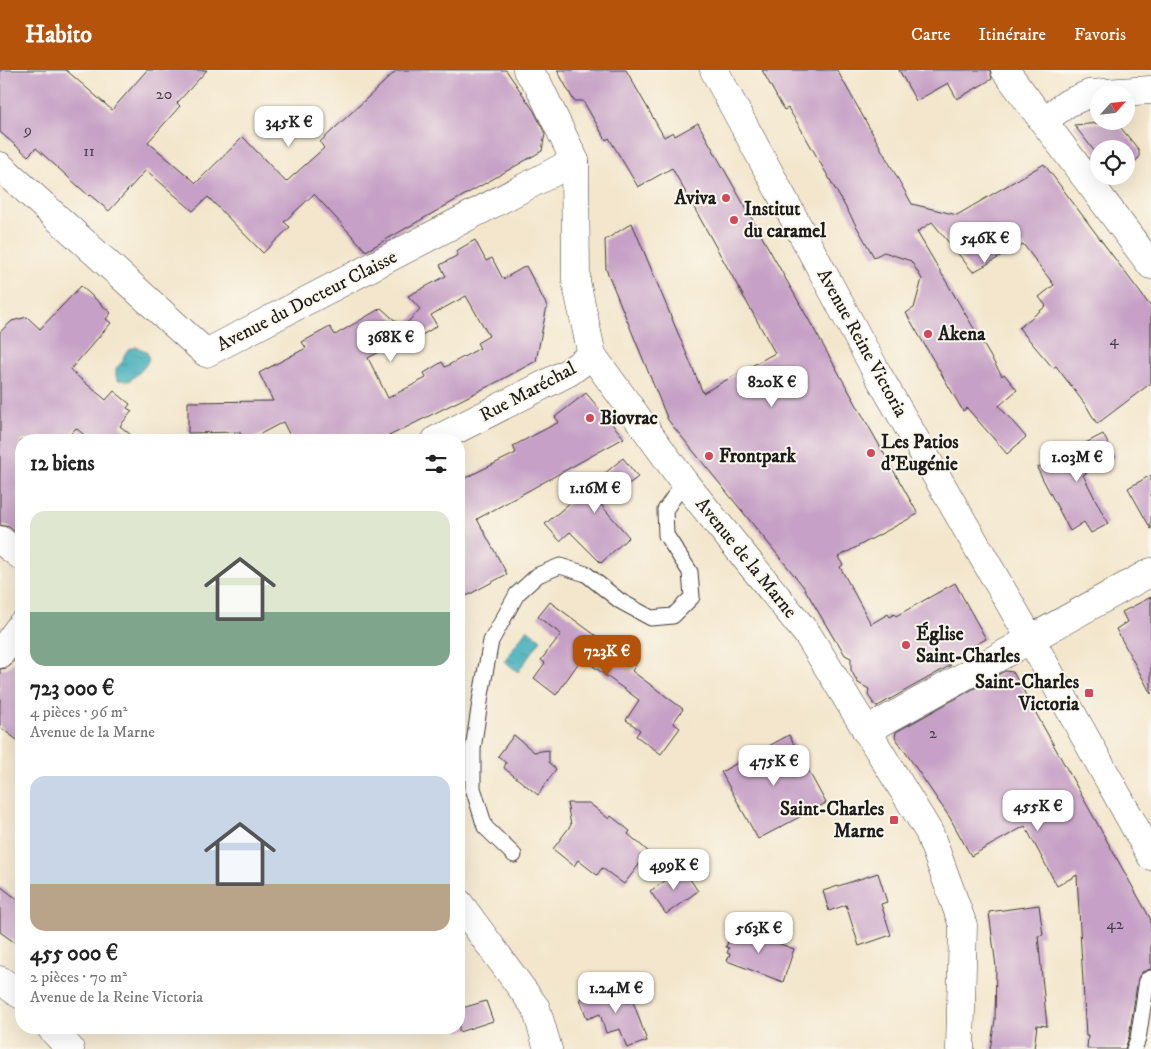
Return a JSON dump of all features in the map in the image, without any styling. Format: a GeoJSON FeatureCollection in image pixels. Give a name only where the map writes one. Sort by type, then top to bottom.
{"type":"FeatureCollection","features":[{"type":"Feature","properties":{"kind":"main road","name":"Avenue de la Marne"},"geometry":{"type":"LineString","coordinates":[[527,70],[538,84],[575,162],[576,282],[592,355],[684,482],[808,636],[929,832],[964,925],[960,1049]]}},
{"type":"Feature","properties":{"kind":"main road","name":"Avenue Reine Victoria"},"geometry":{"type":"LineString","coordinates":[[714,70],[877,372],[1030,639],[1151,856]]}},
{"type":"Feature","properties":{"kind":"main road"},"geometry":{"type":"LineString","coordinates":[[1005,70],[1151,265]]}},
{"type":"Feature","properties":{"kind":"main road"},"geometry":{"type":"LineString","coordinates":[[1043,120],[1068,103],[1089,94],[1151,90]]}},
{"type":"Feature","properties":{"kind":"main road","name":"Avenue du Docteur Claisse"},"geometry":{"type":"LineString","coordinates":[[0,166],[206,353],[575,162]]}},
{"type":"Feature","properties":{"kind":"main road","name":"Rue Maréchal"},"geometry":{"type":"LineString","coordinates":[[448,434],[569,372],[592,355]]}},
{"type":"Feature","properties":{"kind":"main road"},"geometry":{"type":"LineString","coordinates":[[0,540],[15,551]]}},
{"type":"Feature","properties":{"kind":"main road"},"geometry":{"type":"LineString","coordinates":[[866,731],[1151,572]]}},
{"type":"Feature","properties":{"kind":"main road"},"geometry":{"type":"LineString","coordinates":[[0,654],[15,633]]}},
{"type":"Feature","properties":{"kind":"main road"},"geometry":{"type":"LineString","coordinates":[[465,911],[536,1008],[548,1049]]}},
{"type":"Feature","properties":{"kind":"main road"},"geometry":{"type":"LineString","coordinates":[[0,980],[15,991]]}},
{"type":"Feature","properties":{"kind":"main road"},"geometry":{"type":"LineString","coordinates":[[56,1034],[70,1049]]}},
{"type":"Feature","properties":{"kind":"lane"},"geometry":{"type":"LineString","coordinates":[[514,854],[485,827],[473,788],[473,749],[491,641],[517,594],[538,575],[560,566],[586,574],[620,600],[651,618],[673,616],[692,597],[690,572],[666,535],[665,510],[684,482]]}},
{"type":"Feature","properties":{"kind":"lane"},"geometry":{"type":"LineString","coordinates":[[1134,1049],[1138,1039],[1147,980],[1151,978]]}},
{"type":"Feature","properties":{"kind":"water"},"geometry":{"type":"Polygon","coordinates":[[[136,347],[148,354],[147,364],[129,381],[118,380],[116,368],[123,361],[126,352],[136,347]]]}},
{"type":"Feature","properties":{"kind":"water"},"geometry":{"type":"Polygon","coordinates":[[[527,629],[541,640],[518,672],[504,661],[527,629]]]}},
{"type":"Feature","properties":{"kind":"building"},"geometry":{"type":"Polygon","coordinates":[[[0,70],[66,70],[112,110],[147,70],[207,70],[177,103],[180,106],[148,142],[196,183],[243,137],[286,182],[324,148],[320,142],[397,70],[506,70],[534,111],[545,134],[542,151],[366,251],[314,194],[284,222],[290,227],[263,253],[208,197],[193,211],[146,170],[109,211],[89,196],[36,148],[28,156],[0,132],[0,70]]]}},
{"type":"Feature","properties":{"kind":"building"},"geometry":{"type":"Polygon","coordinates":[[[557,70],[626,70],[664,137],[673,132],[675,136],[698,123],[918,514],[838,557],[843,565],[840,567],[871,624],[888,614],[890,617],[894,614],[896,616],[955,583],[986,639],[940,664],[951,665],[876,707],[868,695],[869,689],[858,683],[851,670],[851,658],[845,655],[836,642],[803,586],[668,420],[606,269],[605,240],[632,223],[703,393],[775,353],[672,168],[638,187],[609,138],[606,140],[583,101],[574,101],[557,70]]]}},
{"type":"Feature","properties":{"kind":"building"},"geometry":{"type":"Polygon","coordinates":[[[762,70],[837,70],[912,204],[957,215],[1044,164],[1151,307],[1151,383],[1097,424],[1087,407],[1056,366],[1053,368],[1019,328],[1046,306],[1039,297],[1054,285],[1023,244],[973,272],[932,222],[917,232],[1002,376],[1004,374],[1017,390],[999,406],[1026,437],[1007,454],[967,408],[963,411],[906,313],[914,308],[922,279],[911,261],[884,252],[874,257],[801,129],[788,108],[784,110],[762,70]]]}},
{"type":"Feature","properties":{"kind":"building"},"geometry":{"type":"Polygon","coordinates":[[[899,70],[990,70],[992,79],[957,99],[948,83],[916,101],[899,70]]]}},
{"type":"Feature","properties":{"kind":"building"},"geometry":{"type":"Polygon","coordinates":[[[1090,124],[1090,130],[1123,130],[1131,140],[1090,140],[1090,145],[1074,125],[1090,124]]]}},
{"type":"Feature","properties":{"kind":"building"},"geometry":{"type":"Polygon","coordinates":[[[1135,145],[1139,150],[1139,158],[1135,161],[1135,145]]]}},
{"type":"Feature","properties":{"kind":"building"},"geometry":{"type":"Polygon","coordinates":[[[475,240],[486,261],[492,258],[503,279],[526,266],[547,306],[536,361],[393,434],[289,434],[283,422],[260,434],[240,434],[240,432],[188,433],[188,402],[273,401],[259,373],[306,348],[302,342],[330,327],[335,335],[381,308],[411,335],[368,358],[388,398],[426,378],[424,373],[442,362],[445,367],[480,348],[477,343],[489,336],[466,296],[431,315],[437,326],[417,338],[407,323],[420,309],[408,296],[446,276],[440,265],[458,255],[456,251],[475,240]]]}},
{"type":"Feature","properties":{"kind":"building"},"geometry":{"type":"Polygon","coordinates":[[[81,286],[111,313],[106,319],[111,323],[70,370],[106,400],[114,391],[130,404],[127,408],[132,411],[120,426],[130,434],[83,434],[76,428],[70,434],[15,434],[15,532],[9,527],[0,525],[0,332],[12,321],[27,317],[40,329],[81,286]]]}},
{"type":"Feature","properties":{"kind":"building"},"geometry":{"type":"Polygon","coordinates":[[[586,393],[624,438],[477,519],[507,574],[465,597],[465,478],[516,453],[513,446],[559,422],[555,417],[586,393]]]}},
{"type":"Feature","properties":{"kind":"building"},"geometry":{"type":"Polygon","coordinates":[[[1103,434],[1115,457],[1083,475],[1108,524],[1091,533],[1084,522],[1070,531],[1037,468],[1103,434]]]}},
{"type":"Feature","properties":{"kind":"building"},"geometry":{"type":"Polygon","coordinates":[[[623,458],[638,477],[601,505],[629,537],[601,563],[570,532],[560,541],[545,524],[623,458]]]}},
{"type":"Feature","properties":{"kind":"building"},"geometry":{"type":"Polygon","coordinates":[[[1151,475],[1151,529],[1128,488],[1151,475]]]}},
{"type":"Feature","properties":{"kind":"building"},"geometry":{"type":"Polygon","coordinates":[[[1151,597],[1151,694],[1116,629],[1127,622],[1122,612],[1151,597]]]}},
{"type":"Feature","properties":{"kind":"building"},"geometry":{"type":"Polygon","coordinates":[[[550,602],[636,665],[632,671],[683,709],[673,723],[680,728],[661,754],[636,736],[640,730],[626,720],[639,700],[582,658],[556,695],[534,678],[545,663],[541,660],[561,634],[538,617],[550,602]]]}},
{"type":"Feature","properties":{"kind":"building"},"geometry":{"type":"Polygon","coordinates":[[[15,660],[15,738],[0,727],[0,669],[7,668],[15,660]]]}},
{"type":"Feature","properties":{"kind":"building"},"geometry":{"type":"Polygon","coordinates":[[[1005,671],[1013,672],[1151,920],[1151,969],[1142,972],[1138,978],[1129,1037],[1125,1049],[1087,1049],[1088,1036],[1086,1036],[1077,875],[1057,886],[1025,826],[971,856],[950,818],[895,737],[896,732],[1005,671]]]}},
{"type":"Feature","properties":{"kind":"building"},"geometry":{"type":"Polygon","coordinates":[[[514,735],[534,752],[549,750],[549,763],[556,769],[538,795],[504,768],[506,763],[498,756],[514,735]]]}},
{"type":"Feature","properties":{"kind":"building"},"geometry":{"type":"Polygon","coordinates":[[[789,735],[826,803],[758,839],[721,772],[789,735]]]}},
{"type":"Feature","properties":{"kind":"building"},"geometry":{"type":"Polygon","coordinates":[[[567,803],[589,803],[609,819],[611,816],[630,831],[628,834],[649,852],[624,884],[602,868],[597,875],[578,860],[574,866],[553,849],[571,825],[567,803]]]}},
{"type":"Feature","properties":{"kind":"building"},"geometry":{"type":"Polygon","coordinates":[[[683,869],[698,891],[666,914],[650,891],[683,869]]]}},
{"type":"Feature","properties":{"kind":"building"},"geometry":{"type":"Polygon","coordinates":[[[878,873],[887,902],[881,904],[891,935],[859,946],[846,905],[829,911],[823,891],[878,873]]]}},
{"type":"Feature","properties":{"kind":"building"},"geometry":{"type":"Polygon","coordinates":[[[0,886],[15,897],[15,943],[0,932],[0,886]]]}},
{"type":"Feature","properties":{"kind":"building"},"geometry":{"type":"Polygon","coordinates":[[[1039,905],[1043,935],[1038,936],[1047,1026],[1037,1025],[1034,1049],[990,1049],[995,1020],[996,967],[989,912],[1039,905]]]}},
{"type":"Feature","properties":{"kind":"building"},"geometry":{"type":"Polygon","coordinates":[[[734,927],[794,949],[783,982],[727,961],[730,954],[727,953],[729,948],[726,947],[734,927]]]}},
{"type":"Feature","properties":{"kind":"building"},"geometry":{"type":"Polygon","coordinates":[[[621,985],[627,1003],[633,1001],[647,1041],[627,1048],[620,1029],[606,1033],[600,1014],[587,1019],[580,999],[621,985]]]}},
{"type":"Feature","properties":{"kind":"building"},"geometry":{"type":"Polygon","coordinates":[[[486,1001],[493,1021],[465,1030],[465,1007],[486,1001]]]}},
{"type":"Feature","properties":{"kind":"place","name":"Aviva"},"geometry":{"type":"Point","coordinates":[726,198]}},
{"type":"Feature","properties":{"kind":"place","name":"Institut du caramel"},"geometry":{"type":"Point","coordinates":[734,220]}},
{"type":"Feature","properties":{"kind":"place","name":"Akena"},"geometry":{"type":"Point","coordinates":[928,334]}},
{"type":"Feature","properties":{"kind":"place","name":"Biovrac"},"geometry":{"type":"Point","coordinates":[590,418]}},
{"type":"Feature","properties":{"kind":"place","name":"Les Patios d'Eugénie"},"geometry":{"type":"Point","coordinates":[871,453]}},
{"type":"Feature","properties":{"kind":"place","name":"Frontpark"},"geometry":{"type":"Point","coordinates":[709,456]}},
{"type":"Feature","properties":{"kind":"place","name":"Église Saint-Charles"},"geometry":{"type":"Point","coordinates":[906,645]}},
{"type":"Feature","properties":{"kind":"place","name":"Saint-Charles Victoria"},"geometry":{"type":"Point","coordinates":[1089,693]}},
{"type":"Feature","properties":{"kind":"place","name":"Saint-Charles Marne"},"geometry":{"type":"Point","coordinates":[894,820]}}]}
